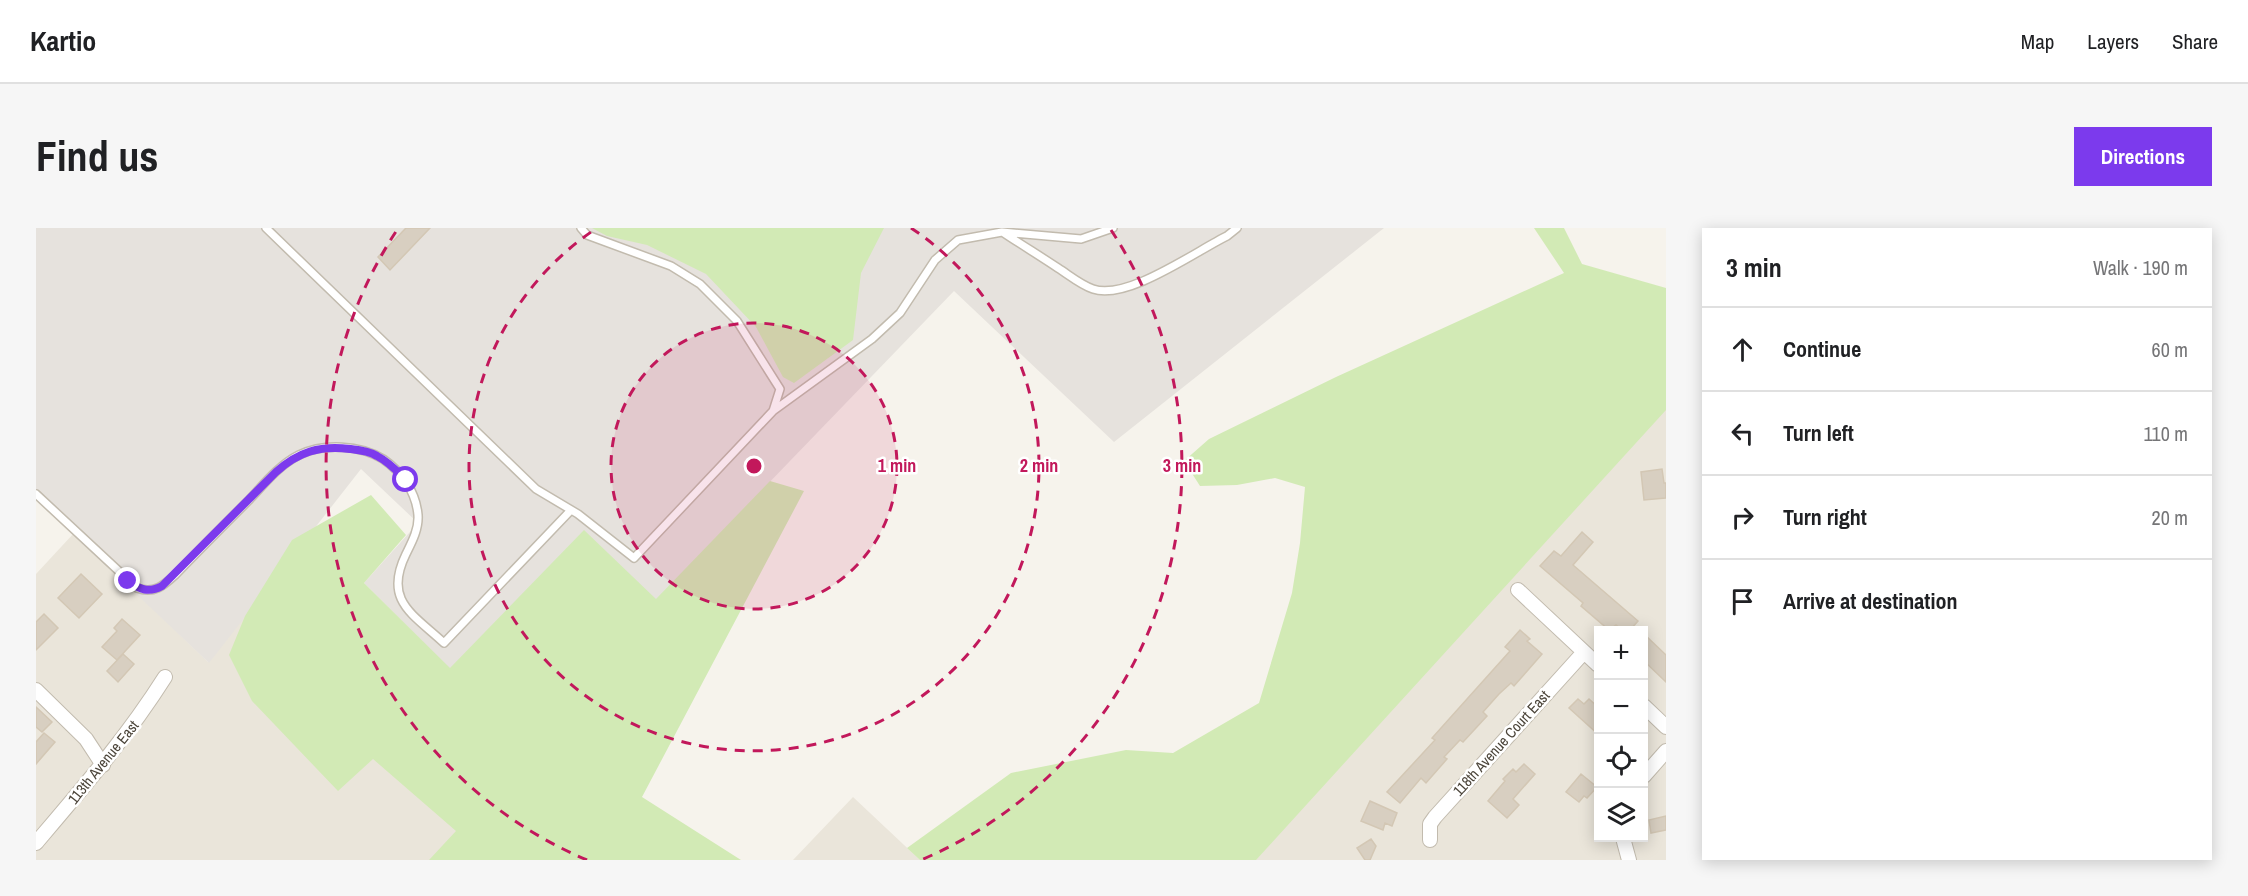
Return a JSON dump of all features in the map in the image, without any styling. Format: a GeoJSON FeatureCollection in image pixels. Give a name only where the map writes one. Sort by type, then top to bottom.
{"type":"FeatureCollection","features":[{"type":"Feature","properties":{"kind":"street"},"geometry":{"type":"LineString","coordinates":[[1518,590],[1594,661]]}},
{"type":"Feature","properties":{"kind":"street","name":"118th Avenue Court East"},"geometry":{"type":"LineString","coordinates":[[1430,840],[1430,824],[1435,817],[1584,652]]}},
{"type":"Feature","properties":{"kind":"street","name":"113th Avenue East"},"geometry":{"type":"LineString","coordinates":[[36,843],[103,765],[138,719],[165,677]]}},
{"type":"Feature","properties":{"kind":"street"},"geometry":{"type":"LineString","coordinates":[[36,690],[86,739],[103,765]]}},
{"type":"Feature","properties":{"kind":"street"},"geometry":{"type":"LineString","coordinates":[[1648,710],[1666,727]]}},
{"type":"Feature","properties":{"kind":"street"},"geometry":{"type":"LineString","coordinates":[[1648,771],[1666,751]]}},
{"type":"Feature","properties":{"kind":"street"},"geometry":{"type":"LineString","coordinates":[[1624,842],[1629,860]]}},
{"type":"Feature","properties":{"kind":"lane"},"geometry":{"type":"LineString","coordinates":[[266,228],[536,489],[571,510],[634,558],[773,411],[872,339],[900,313],[935,260],[958,240],[1002,231],[1081,239],[1113,228]]}},
{"type":"Feature","properties":{"kind":"lane"},"geometry":{"type":"LineString","coordinates":[[581,228],[587,235],[671,266],[700,284],[737,321],[780,389],[773,411]]}},
{"type":"Feature","properties":{"kind":"lane"},"geometry":{"type":"LineString","coordinates":[[1002,231],[1078,282],[1094,290],[1107,291],[1126,288],[1150,278],[1227,236],[1237,228]]}},
{"type":"Feature","properties":{"kind":"lane"},"geometry":{"type":"LineString","coordinates":[[36,494],[137,588],[145,591],[154,590],[175,575],[286,463],[313,449],[327,447],[362,450],[390,464],[406,480],[412,494],[418,516],[417,528],[398,573],[398,592],[409,610],[444,643],[571,510]]}},
{"type":"Feature","properties":{"kind":"shaded area"},"geometry":{"type":"Polygon","coordinates":[[[36,228],[1384,228],[1114,442],[954,291],[656,600],[584,531],[450,669],[364,583],[418,523],[361,469],[209,663],[36,499],[36,228]]]}},
{"type":"Feature","properties":{"kind":"shaded area"},"geometry":{"type":"Polygon","coordinates":[[[1666,408],[1666,860],[1244,860],[1666,408]]]}},
{"type":"Feature","properties":{"kind":"shaded area"},"geometry":{"type":"Polygon","coordinates":[[[74,533],[208,662],[245,616],[503,860],[36,860],[36,574],[74,533]]]}},
{"type":"Feature","properties":{"kind":"shaded area"},"geometry":{"type":"Polygon","coordinates":[[[853,797],[920,860],[793,860],[853,797]]]}},
{"type":"Feature","properties":{"kind":"green space"},"geometry":{"type":"Polygon","coordinates":[[[592,228],[884,228],[861,273],[853,340],[794,383],[783,377],[756,327],[706,274],[647,245],[607,236],[592,228]]]}},
{"type":"Feature","properties":{"kind":"green space"},"geometry":{"type":"Polygon","coordinates":[[[1534,228],[1564,228],[1582,264],[1666,288],[1666,410],[1256,860],[920,860],[907,848],[1011,773],[1126,750],[1173,753],[1259,703],[1292,593],[1300,543],[1305,487],[1275,478],[1237,485],[1200,486],[1184,461],[1209,439],[1336,377],[1564,273],[1534,228]]]}},
{"type":"Feature","properties":{"kind":"green space"},"geometry":{"type":"Polygon","coordinates":[[[770,481],[804,491],[642,797],[741,860],[429,860],[456,831],[373,759],[338,791],[252,701],[229,655],[245,616],[292,540],[371,495],[406,535],[364,583],[450,668],[584,530],[656,599],[770,481]]]}},
{"type":"Feature","properties":{"kind":"building"},"geometry":{"type":"Polygon","coordinates":[[[406,228],[430,228],[390,270],[378,257],[406,228]]]}},
{"type":"Feature","properties":{"kind":"building"},"geometry":{"type":"Polygon","coordinates":[[[1662,469],[1664,483],[1666,483],[1666,498],[1644,500],[1641,472],[1662,469]]]}},
{"type":"Feature","properties":{"kind":"building"},"geometry":{"type":"Polygon","coordinates":[[[1582,532],[1593,542],[1573,565],[1638,621],[1634,626],[1604,626],[1581,606],[1583,603],[1540,566],[1554,551],[1561,556],[1582,532]]]}},
{"type":"Feature","properties":{"kind":"building"},"geometry":{"type":"Polygon","coordinates":[[[81,574],[102,594],[79,618],[58,598],[81,574]]]}},
{"type":"Feature","properties":{"kind":"building"},"geometry":{"type":"Polygon","coordinates":[[[44,614],[58,628],[36,650],[36,622],[44,614]]]}},
{"type":"Feature","properties":{"kind":"building"},"geometry":{"type":"Polygon","coordinates":[[[122,619],[140,635],[117,660],[102,647],[117,631],[114,628],[122,619]]]}},
{"type":"Feature","properties":{"kind":"building"},"geometry":{"type":"Polygon","coordinates":[[[1520,630],[1530,639],[1527,641],[1542,654],[1514,686],[1511,683],[1499,694],[1483,712],[1487,716],[1463,742],[1460,740],[1444,757],[1447,759],[1426,783],[1421,778],[1400,803],[1387,792],[1435,740],[1432,738],[1510,651],[1505,647],[1520,630]]]}},
{"type":"Feature","properties":{"kind":"building"},"geometry":{"type":"Polygon","coordinates":[[[1648,638],[1666,655],[1666,682],[1648,665],[1648,638]]]}},
{"type":"Feature","properties":{"kind":"building"},"geometry":{"type":"Polygon","coordinates":[[[123,654],[134,664],[118,682],[107,671],[123,654]]]}},
{"type":"Feature","properties":{"kind":"building"},"geometry":{"type":"Polygon","coordinates":[[[1578,699],[1584,704],[1589,699],[1594,704],[1594,730],[1569,708],[1578,699]]]}},
{"type":"Feature","properties":{"kind":"building"},"geometry":{"type":"Polygon","coordinates":[[[36,707],[52,722],[42,732],[36,727],[36,707]]]}},
{"type":"Feature","properties":{"kind":"building"},"geometry":{"type":"Polygon","coordinates":[[[44,733],[55,742],[36,764],[36,742],[44,733]]]}},
{"type":"Feature","properties":{"kind":"building"},"geometry":{"type":"Polygon","coordinates":[[[1524,764],[1535,774],[1513,799],[1519,805],[1507,818],[1488,801],[1505,781],[1503,779],[1513,769],[1516,772],[1524,764]]]}},
{"type":"Feature","properties":{"kind":"building"},"geometry":{"type":"Polygon","coordinates":[[[1581,774],[1594,785],[1594,790],[1579,802],[1566,792],[1581,774]]]}},
{"type":"Feature","properties":{"kind":"building"},"geometry":{"type":"Polygon","coordinates":[[[1370,801],[1397,813],[1392,826],[1385,823],[1383,830],[1361,821],[1370,801]]]}},
{"type":"Feature","properties":{"kind":"building"},"geometry":{"type":"Polygon","coordinates":[[[1666,816],[1666,830],[1651,833],[1649,820],[1666,816]]]}},
{"type":"Feature","properties":{"kind":"building"},"geometry":{"type":"Polygon","coordinates":[[[1371,839],[1376,846],[1370,860],[1365,860],[1357,848],[1371,839]]]}},
{"type":"Feature","properties":{"kind":"route"},"geometry":{"type":"LineString","coordinates":[[128,581],[145,591],[162,586],[276,472],[286,463],[313,449],[327,447],[362,450],[390,464],[406,480]]}}]}
